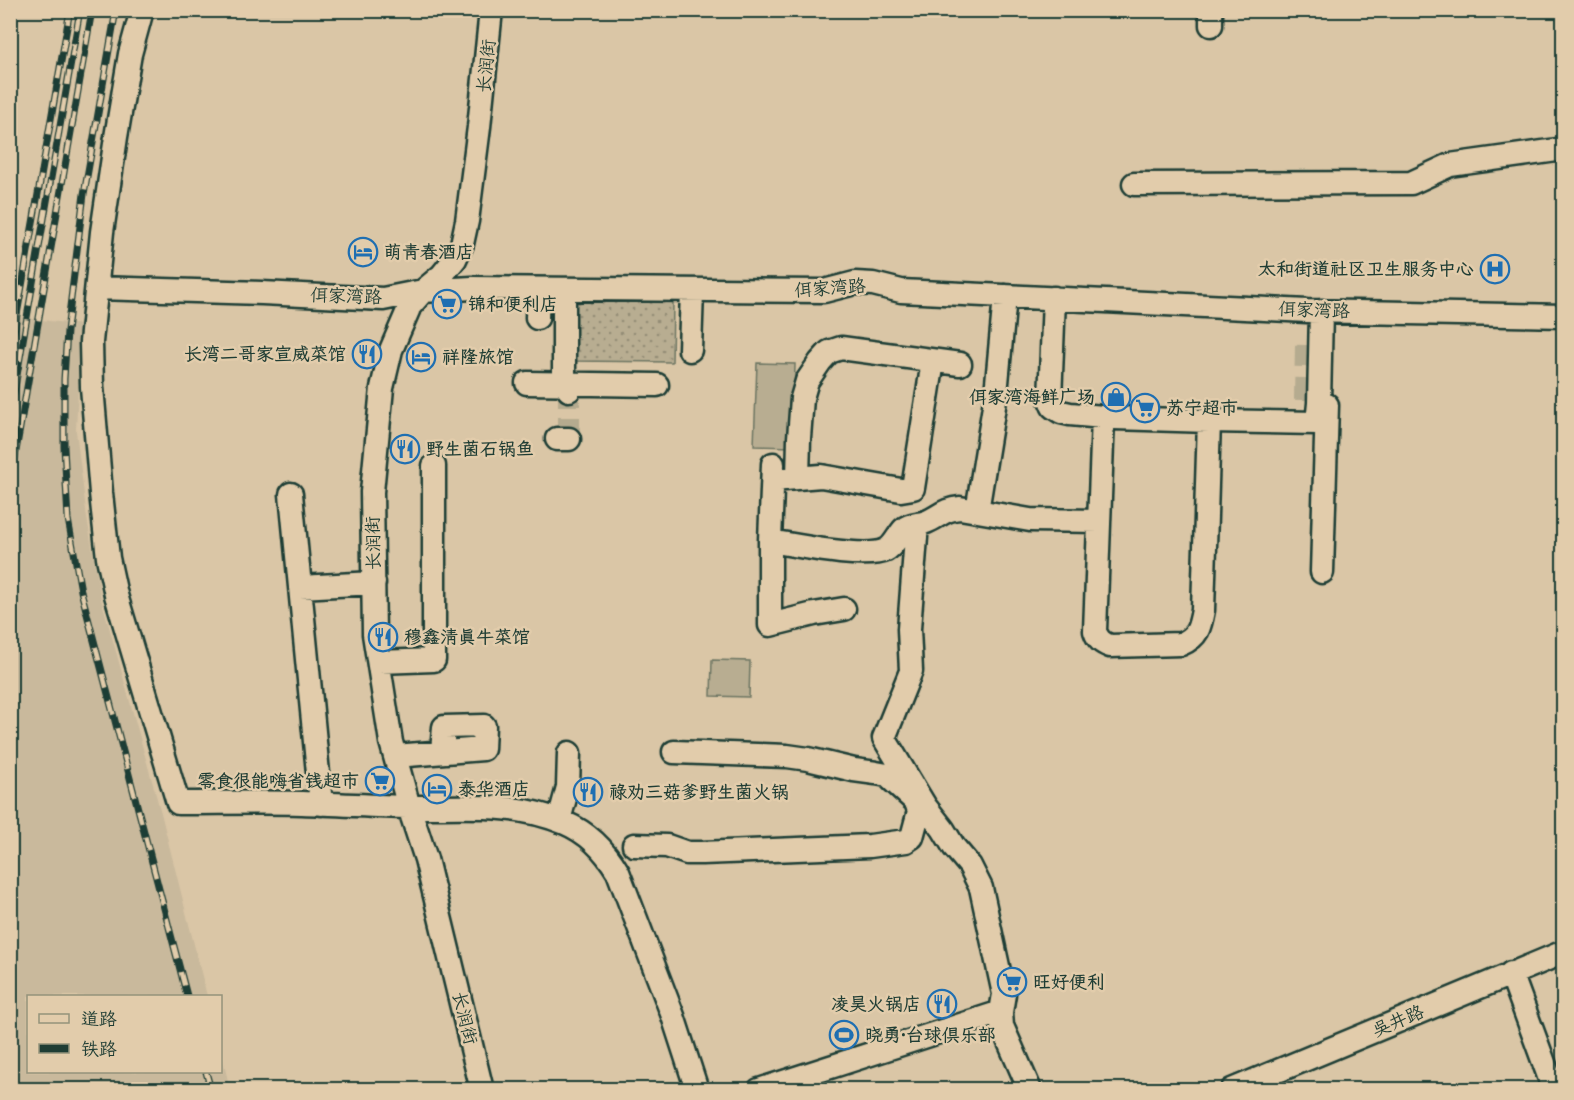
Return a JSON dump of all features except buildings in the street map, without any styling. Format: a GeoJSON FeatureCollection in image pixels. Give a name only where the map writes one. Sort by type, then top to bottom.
{"type":"FeatureCollection","features":[{"type":"Feature","properties":{"kind":"street"},"geometry":{"type":"LineString","coordinates":[[142,10],[130,54],[102,232],[91,342],[92,387],[108,558],[116,595],[178,803],[501,808],[559,820],[583,832],[597,843],[618,872],[656,992],[673,1016],[697,1089]]}},
{"type":"Feature","properties":{"kind":"street","name":"长润街"},"geometry":{"type":"LineString","coordinates":[[482,1089],[426,859],[394,756],[374,634],[372,492],[382,388],[401,322],[410,306],[455,259],[462,244],[479,127],[491,10]]}},
{"type":"Feature","properties":{"kind":"street"},"geometry":{"type":"LineString","coordinates":[[1134,184],[1411,183],[1450,165],[1563,149]]}},
{"type":"Feature","properties":{"kind":"street","name":"佴家湾路"},"geometry":{"type":"LineString","coordinates":[[97,288],[383,299],[423,291],[472,288],[824,291],[855,283],[873,284],[902,291],[998,296],[1320,311],[1563,316]]}},
{"type":"Feature","properties":{"kind":"street"},"geometry":{"type":"LineString","coordinates":[[537,318],[538,289]]}},
{"type":"Feature","properties":{"kind":"street"},"geometry":{"type":"LineString","coordinates":[[564,289],[564,388]]}},
{"type":"Feature","properties":{"kind":"street"},"geometry":{"type":"LineString","coordinates":[[690,350],[692,291]]}},
{"type":"Feature","properties":{"kind":"street"},"geometry":{"type":"LineString","coordinates":[[987,330],[998,296]]}},
{"type":"Feature","properties":{"kind":"street"},"geometry":{"type":"LineString","coordinates":[[978,506],[996,394],[998,296]]}},
{"type":"Feature","properties":{"kind":"street"},"geometry":{"type":"LineString","coordinates":[[1054,298],[1050,400],[1053,407],[1070,414],[1167,425],[1209,421],[1317,423],[1320,392],[1320,311]]}},
{"type":"Feature","properties":{"kind":"street"},"geometry":{"type":"LineString","coordinates":[[1306,344],[1320,311]]}},
{"type":"Feature","properties":{"kind":"street"},"geometry":{"type":"LineString","coordinates":[[1320,311],[1322,572]]}},
{"type":"Feature","properties":{"kind":"street"},"geometry":{"type":"LineString","coordinates":[[798,478],[802,398],[807,381],[829,352],[841,348],[960,364]]}},
{"type":"Feature","properties":{"kind":"street"},"geometry":{"type":"LineString","coordinates":[[844,609],[770,625],[773,472],[798,478],[821,476],[901,490],[913,488],[933,361]]}},
{"type":"Feature","properties":{"kind":"street"},"geometry":{"type":"LineString","coordinates":[[526,383],[564,388],[657,385]]}},
{"type":"Feature","properties":{"kind":"street"},"geometry":{"type":"LineString","coordinates":[[1103,417],[1095,631],[1098,638],[1110,646],[1181,644],[1190,640],[1200,624],[1203,610],[1209,421]]}},
{"type":"Feature","properties":{"kind":"street"},"geometry":{"type":"LineString","coordinates":[[379,662],[434,660],[434,466]]}},
{"type":"Feature","properties":{"kind":"street"},"geometry":{"type":"LineString","coordinates":[[291,494],[321,804]]}},
{"type":"Feature","properties":{"kind":"street"},"geometry":{"type":"LineString","coordinates":[[770,542],[857,553],[886,550],[909,525],[926,522],[950,509],[960,508],[1030,520],[1099,521]]}},
{"type":"Feature","properties":{"kind":"street"},"geometry":{"type":"LineString","coordinates":[[917,524],[909,629],[911,671],[884,738],[925,806],[970,866],[981,888],[1004,994],[1001,1012],[1002,1026],[1030,1089]]}},
{"type":"Feature","properties":{"kind":"street"},"geometry":{"type":"LineString","coordinates":[[300,587],[374,583]]}},
{"type":"Feature","properties":{"kind":"street"},"geometry":{"type":"LineString","coordinates":[[394,756],[442,752]]}},
{"type":"Feature","properties":{"kind":"street"},"geometry":{"type":"LineString","coordinates":[[634,845],[667,846],[687,853],[896,843],[912,837],[918,811],[916,802],[887,775],[787,756],[674,752]]}},
{"type":"Feature","properties":{"kind":"street"},"geometry":{"type":"LineString","coordinates":[[559,820],[568,787],[569,753]]}},
{"type":"Feature","properties":{"kind":"street"},"geometry":{"type":"LineString","coordinates":[[913,832],[948,837]]}},
{"type":"Feature","properties":{"kind":"street","name":"吴井路"},"geometry":{"type":"LineString","coordinates":[[1232,1089],[1563,952]]}},
{"type":"Feature","properties":{"kind":"street"},"geometry":{"type":"LineString","coordinates":[[1510,973],[1554,1089]]}},
{"type":"Feature","properties":{"kind":"street"},"geometry":{"type":"LineString","coordinates":[[763,1085],[1001,1012]]}},
{"type":"Feature","properties":{"kind":"shaded area"},"geometry":{"type":"Polygon","coordinates":[[[573,301],[673,302],[672,362],[572,361],[573,301]]]}},
{"type":"Feature","properties":{"kind":"shaded area"},"geometry":{"type":"Polygon","coordinates":[[[11,316],[81,325],[76,431],[87,518],[101,598],[161,813],[207,995],[27,995],[27,1073],[222,1073],[222,1056],[230,1089],[11,1090],[11,316]]]}},
{"type":"Feature","properties":{"kind":"shaded area"},"geometry":{"type":"Polygon","coordinates":[[[757,363],[795,364],[793,447],[754,446],[757,363]]]}},
{"type":"Feature","properties":{"kind":"shaded area"},"geometry":{"type":"Polygon","coordinates":[[[712,660],[750,661],[749,697],[711,696],[712,660]]]}},
{"type":"Feature","properties":{"kind":"tunnel"},"geometry":{"type":"LineString","coordinates":[[1305,400],[1306,344]]}},
{"type":"Feature","properties":{"kind":"tunnel"},"geometry":{"type":"LineString","coordinates":[[569,390],[569,439]]}},
{"type":"Feature","properties":{"kind":"railway"},"geometry":{"type":"LineString","coordinates":[[10,355],[70,10]]}},
{"type":"Feature","properties":{"kind":"railway"},"geometry":{"type":"LineString","coordinates":[[10,416],[80,10]]}},
{"type":"Feature","properties":{"kind":"railway"},"geometry":{"type":"LineString","coordinates":[[10,486],[92,10]]}},
{"type":"Feature","properties":{"kind":"railway"},"geometry":{"type":"LineString","coordinates":[[116,10],[84,194],[67,331],[64,447],[68,519],[81,591],[187,995]]}},
{"type":"Feature","properties":{"kind":"railway"},"geometry":{"type":"LineString","coordinates":[[206,1073],[211,1090]]}},
{"type":"Feature","properties":{"kind":"place","name":"萌青春酒店"},"geometry":{"type":"Point","coordinates":[363,252]}},
{"type":"Feature","properties":{"kind":"place","name":"太和街道社区卫生服务中心"},"geometry":{"type":"Point","coordinates":[1495,269]}},
{"type":"Feature","properties":{"kind":"place","name":"锦和便利店"},"geometry":{"type":"Point","coordinates":[447,304]}},
{"type":"Feature","properties":{"kind":"place","name":"长湾二哥家宣威菜馆"},"geometry":{"type":"Point","coordinates":[367,354]}},
{"type":"Feature","properties":{"kind":"place","name":"祥隆旅馆"},"geometry":{"type":"Point","coordinates":[421,357]}},
{"type":"Feature","properties":{"kind":"place","name":"佴家湾海鲜广场"},"geometry":{"type":"Point","coordinates":[1116,397]}},
{"type":"Feature","properties":{"kind":"place","name":"苏宁超市"},"geometry":{"type":"Point","coordinates":[1145,408]}},
{"type":"Feature","properties":{"kind":"place","name":"野生菌石锅鱼"},"geometry":{"type":"Point","coordinates":[405,449]}},
{"type":"Feature","properties":{"kind":"place","name":"穆鑫清真牛菜馆"},"geometry":{"type":"Point","coordinates":[383,637]}},
{"type":"Feature","properties":{"kind":"place","name":"零食很能嗨省钱超市"},"geometry":{"type":"Point","coordinates":[380,781]}},
{"type":"Feature","properties":{"kind":"place","name":"泰华酒店"},"geometry":{"type":"Point","coordinates":[437,789]}},
{"type":"Feature","properties":{"kind":"place","name":"禄劝三菇爹野生菌火锅"},"geometry":{"type":"Point","coordinates":[588,792]}},
{"type":"Feature","properties":{"kind":"place","name":"旺好便利"},"geometry":{"type":"Point","coordinates":[1012,982]}},
{"type":"Feature","properties":{"kind":"place","name":"凌昊火锅店"},"geometry":{"type":"Point","coordinates":[942,1004]}},
{"type":"Feature","properties":{"kind":"place","name":"晓勇·台球俱乐部"},"geometry":{"type":"Point","coordinates":[844,1035]}}]}
